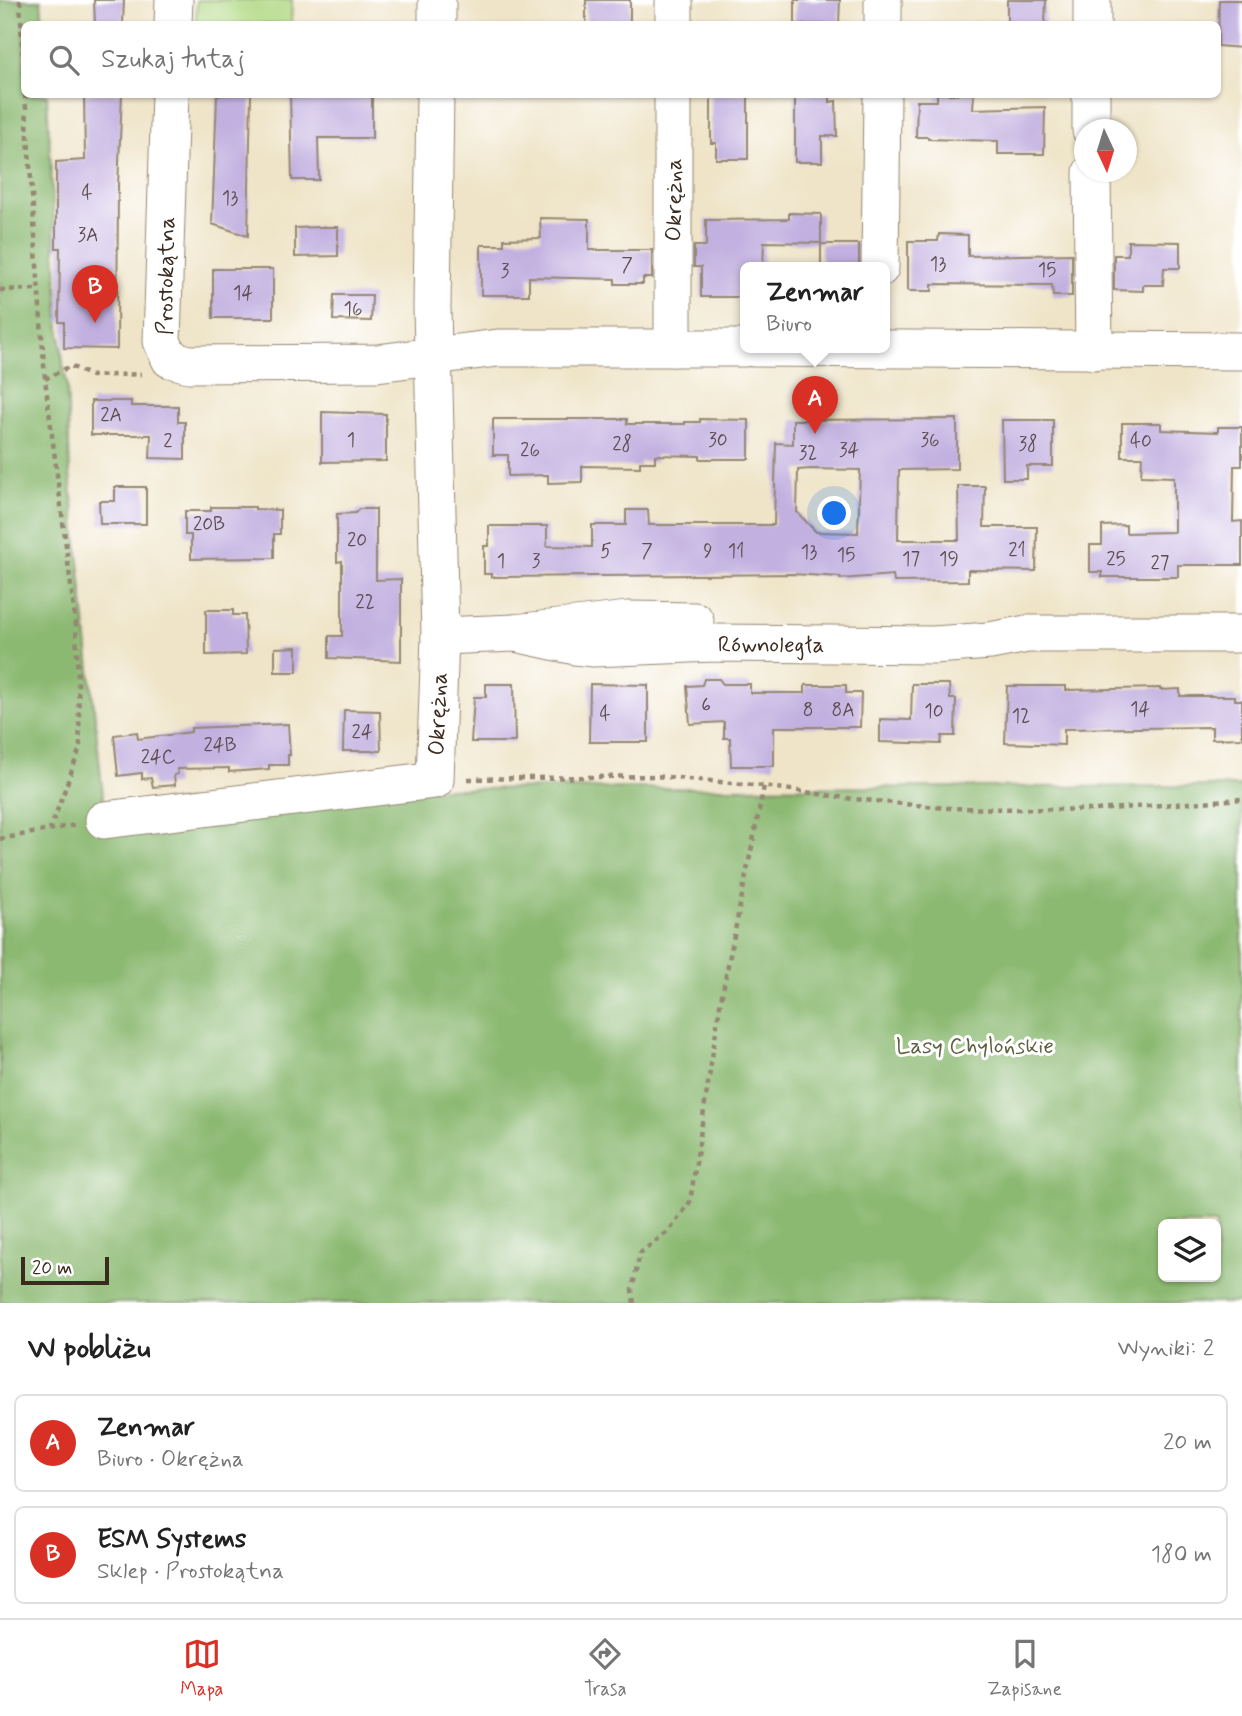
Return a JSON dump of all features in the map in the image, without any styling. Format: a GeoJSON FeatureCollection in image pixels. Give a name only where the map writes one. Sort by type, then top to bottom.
{"type":"FeatureCollection","features":[{"type":"Feature","properties":{"kind":"street"},"geometry":{"type":"LineString","coordinates":[[173,21],[174,0]]}},
{"type":"Feature","properties":{"kind":"street"},"geometry":{"type":"LineString","coordinates":[[437,0],[437,21]]}},
{"type":"Feature","properties":{"kind":"street"},"geometry":{"type":"LineString","coordinates":[[674,0],[674,21]]}},
{"type":"Feature","properties":{"kind":"street"},"geometry":{"type":"LineString","coordinates":[[883,0],[883,21]]}},
{"type":"Feature","properties":{"kind":"street"},"geometry":{"type":"LineString","coordinates":[[1092,0],[1092,21]]}},
{"type":"Feature","properties":{"kind":"street","name":"Prostokątna"},"geometry":{"type":"LineString","coordinates":[[170,98],[162,341],[170,359],[189,365],[377,363],[433,357]]}},
{"type":"Feature","properties":{"kind":"street","name":"Okrężna"},"geometry":{"type":"LineString","coordinates":[[104,820],[435,780],[440,636],[432,308],[435,98]]}},
{"type":"Feature","properties":{"kind":"street","name":"Okrężna"},"geometry":{"type":"LineString","coordinates":[[673,98],[673,348]]}},
{"type":"Feature","properties":{"kind":"street"},"geometry":{"type":"LineString","coordinates":[[880,262],[882,98]]}},
{"type":"Feature","properties":{"kind":"street"},"geometry":{"type":"LineString","coordinates":[[1091,98],[1091,119]]}},
{"type":"Feature","properties":{"kind":"street"},"geometry":{"type":"LineString","coordinates":[[1092,182],[1094,351]]}},
{"type":"Feature","properties":{"kind":"street"},"geometry":{"type":"LineString","coordinates":[[433,357],[498,348],[740,348]]}},
{"type":"Feature","properties":{"kind":"street"},"geometry":{"type":"LineString","coordinates":[[890,349],[1242,351]]}},
{"type":"Feature","properties":{"kind":"street","name":"Równoległa"},"geometry":{"type":"LineString","coordinates":[[440,636],[515,633],[594,648],[713,643],[934,645],[990,641],[1027,634],[1242,634]]}},
{"type":"Feature","properties":{"kind":"path"},"geometry":{"type":"LineString","coordinates":[[20,0],[21,21]]}},
{"type":"Feature","properties":{"kind":"path"},"geometry":{"type":"LineString","coordinates":[[0,839],[50,830],[79,748],[76,626],[45,379],[25,98]]}},
{"type":"Feature","properties":{"kind":"path"},"geometry":{"type":"LineString","coordinates":[[0,290],[37,289]]}},
{"type":"Feature","properties":{"kind":"path"},"geometry":{"type":"LineString","coordinates":[[45,379],[71,366],[91,376],[138,375],[170,359]]}},
{"type":"Feature","properties":{"kind":"path"},"geometry":{"type":"LineString","coordinates":[[435,780],[656,776],[946,808],[1095,810],[1242,799]]}},
{"type":"Feature","properties":{"kind":"path"},"geometry":{"type":"LineString","coordinates":[[635,1303],[632,1290],[640,1253],[670,1231],[690,1202],[720,1004],[764,786]]}},
{"type":"Feature","properties":{"kind":"green space","name":"Lasy Chylońskie"},"geometry":{"type":"Polygon","coordinates":[[[0,0],[41,0],[43,21],[21,21],[21,98],[47,98],[59,322],[67,384],[70,474],[104,806],[420,789],[1242,786],[1242,1303],[0,1303],[0,0]]]}},
{"type":"Feature","properties":{"kind":"green space"},"geometry":{"type":"Polygon","coordinates":[[[197,0],[292,0],[291,21],[196,21],[197,0]]]}},
{"type":"Feature","properties":{"kind":"building"},"geometry":{"type":"Polygon","coordinates":[[[94,0],[124,0],[123,21],[95,21],[94,0]]]}},
{"type":"Feature","properties":{"kind":"building"},"geometry":{"type":"Polygon","coordinates":[[[586,0],[630,0],[630,21],[586,21],[586,0]]]}},
{"type":"Feature","properties":{"kind":"building"},"geometry":{"type":"Polygon","coordinates":[[[795,0],[840,0],[839,21],[795,21],[795,0]]]}},
{"type":"Feature","properties":{"kind":"building"},"geometry":{"type":"Polygon","coordinates":[[[1007,0],[1046,0],[1045,21],[1007,21],[1007,0]]]}},
{"type":"Feature","properties":{"kind":"building"},"geometry":{"type":"Polygon","coordinates":[[[1219,0],[1242,0],[1242,48],[1221,46],[1221,21],[1219,21],[1219,0]]]}},
{"type":"Feature","properties":{"kind":"building"},"geometry":{"type":"Polygon","coordinates":[[[84,98],[122,98],[118,185],[117,349],[64,348],[64,322],[59,322],[60,248],[56,248],[56,162],[85,160],[84,98]]]}},
{"type":"Feature","properties":{"kind":"building"},"geometry":{"type":"Polygon","coordinates":[[[217,98],[251,98],[248,236],[212,224],[217,98]]]}},
{"type":"Feature","properties":{"kind":"building"},"geometry":{"type":"Polygon","coordinates":[[[290,98],[372,98],[372,138],[318,138],[319,180],[292,180],[290,98]]]}},
{"type":"Feature","properties":{"kind":"building"},"geometry":{"type":"Polygon","coordinates":[[[711,98],[748,98],[748,159],[716,159],[716,143],[711,143],[711,98]]]}},
{"type":"Feature","properties":{"kind":"building"},"geometry":{"type":"Polygon","coordinates":[[[795,98],[830,98],[830,102],[836,101],[837,136],[822,136],[822,162],[795,162],[795,98]]]}},
{"type":"Feature","properties":{"kind":"building"},"geometry":{"type":"Polygon","coordinates":[[[937,98],[974,98],[973,109],[1045,107],[1044,154],[998,154],[998,141],[916,137],[917,101],[937,101],[937,98]]]}},
{"type":"Feature","properties":{"kind":"building"},"geometry":{"type":"Polygon","coordinates":[[[789,213],[821,214],[821,243],[764,242],[763,262],[740,262],[740,297],[701,297],[701,267],[694,267],[694,246],[706,246],[706,220],[789,219],[789,213]]]}},
{"type":"Feature","properties":{"kind":"building"},"geometry":{"type":"Polygon","coordinates":[[[540,218],[589,219],[589,250],[652,250],[652,278],[643,278],[643,284],[615,284],[615,279],[529,277],[529,295],[481,295],[481,245],[504,245],[504,239],[541,238],[540,218]]]}},
{"type":"Feature","properties":{"kind":"building"},"geometry":{"type":"Polygon","coordinates":[[[338,227],[338,256],[295,257],[295,228],[338,227]]]}},
{"type":"Feature","properties":{"kind":"building"},"geometry":{"type":"Polygon","coordinates":[[[939,234],[968,235],[968,256],[1072,254],[1072,296],[1053,296],[1052,285],[932,284],[932,291],[908,291],[908,241],[938,241],[939,234]]]}},
{"type":"Feature","properties":{"kind":"building"},"geometry":{"type":"Polygon","coordinates":[[[1128,241],[1180,242],[1180,268],[1164,268],[1163,285],[1143,285],[1143,291],[1114,290],[1114,255],[1128,255],[1128,241]]]}},
{"type":"Feature","properties":{"kind":"building"},"geometry":{"type":"Polygon","coordinates":[[[821,244],[859,244],[859,262],[821,262],[821,244]]]}},
{"type":"Feature","properties":{"kind":"building"},"geometry":{"type":"Polygon","coordinates":[[[213,269],[273,269],[273,318],[213,318],[213,269]]]}},
{"type":"Feature","properties":{"kind":"building"},"geometry":{"type":"Polygon","coordinates":[[[334,295],[372,295],[371,321],[333,320],[334,295]]]}},
{"type":"Feature","properties":{"kind":"building"},"geometry":{"type":"Polygon","coordinates":[[[91,401],[131,401],[131,406],[178,406],[178,422],[185,422],[185,459],[150,458],[151,435],[91,435],[91,401]]]}},
{"type":"Feature","properties":{"kind":"building"},"geometry":{"type":"Polygon","coordinates":[[[322,412],[386,414],[386,461],[322,462],[322,412]]]}},
{"type":"Feature","properties":{"kind":"building"},"geometry":{"type":"Polygon","coordinates":[[[493,419],[627,419],[627,424],[685,424],[700,422],[700,419],[749,420],[749,459],[655,455],[655,462],[640,462],[640,467],[582,466],[582,482],[548,483],[548,475],[508,476],[508,455],[493,455],[493,419]]]}},
{"type":"Feature","properties":{"kind":"building"},"geometry":{"type":"Polygon","coordinates":[[[957,419],[957,469],[899,470],[898,540],[959,540],[958,486],[985,486],[984,527],[1037,527],[1036,571],[968,570],[968,581],[894,582],[893,575],[840,579],[792,574],[491,577],[491,574],[484,574],[484,546],[489,546],[489,526],[547,526],[547,546],[592,547],[592,525],[626,525],[626,510],[648,510],[649,525],[774,525],[776,443],[793,444],[793,420],[957,419]],[[798,470],[797,512],[816,532],[858,533],[860,470],[798,470]]]}},
{"type":"Feature","properties":{"kind":"building"},"geometry":{"type":"Polygon","coordinates":[[[1002,420],[1053,420],[1053,466],[1027,466],[1027,479],[1003,479],[1002,420]]]}},
{"type":"Feature","properties":{"kind":"building"},"geometry":{"type":"Polygon","coordinates":[[[1122,423],[1161,423],[1161,430],[1218,432],[1218,427],[1242,427],[1242,466],[1234,466],[1233,522],[1242,521],[1242,565],[1178,565],[1178,577],[1102,577],[1102,572],[1090,572],[1090,545],[1102,545],[1102,526],[1126,525],[1126,533],[1174,532],[1174,477],[1141,476],[1142,457],[1122,457],[1122,423]]]}},
{"type":"Feature","properties":{"kind":"building"},"geometry":{"type":"Polygon","coordinates":[[[115,487],[146,487],[146,524],[100,524],[99,501],[115,501],[115,487]]]}},
{"type":"Feature","properties":{"kind":"building"},"geometry":{"type":"Polygon","coordinates":[[[211,507],[280,510],[280,534],[274,534],[274,558],[191,559],[191,535],[185,535],[185,511],[211,511],[211,507]]]}},
{"type":"Feature","properties":{"kind":"building"},"geometry":{"type":"Polygon","coordinates":[[[359,509],[376,509],[376,580],[401,579],[401,661],[329,658],[329,636],[342,636],[342,561],[337,562],[337,514],[355,513],[359,509]]]}},
{"type":"Feature","properties":{"kind":"building"},"geometry":{"type":"Polygon","coordinates":[[[206,610],[233,610],[233,615],[245,615],[246,654],[206,655],[206,610]]]}},
{"type":"Feature","properties":{"kind":"building"},"geometry":{"type":"Polygon","coordinates":[[[297,647],[297,672],[275,672],[275,648],[297,647]]]}},
{"type":"Feature","properties":{"kind":"building"},"geometry":{"type":"Polygon","coordinates":[[[704,679],[719,679],[723,684],[750,684],[750,693],[805,693],[805,685],[846,685],[846,693],[861,693],[860,727],[774,727],[774,766],[731,766],[730,738],[724,738],[724,722],[690,724],[687,686],[702,685],[704,679]]]}},
{"type":"Feature","properties":{"kind":"building"},"geometry":{"type":"Polygon","coordinates":[[[486,684],[514,684],[515,742],[471,742],[474,697],[486,697],[486,684]]]}},
{"type":"Feature","properties":{"kind":"building"},"geometry":{"type":"Polygon","coordinates":[[[590,684],[648,685],[648,742],[589,742],[590,684]]]}},
{"type":"Feature","properties":{"kind":"building"},"geometry":{"type":"Polygon","coordinates":[[[912,684],[949,684],[950,699],[956,699],[955,736],[942,736],[941,744],[880,742],[880,719],[911,720],[912,684]]]}},
{"type":"Feature","properties":{"kind":"building"},"geometry":{"type":"Polygon","coordinates":[[[1007,686],[1066,686],[1066,690],[1160,688],[1180,689],[1180,696],[1235,696],[1235,700],[1242,700],[1242,738],[1212,739],[1212,727],[1064,729],[1064,745],[1005,743],[1007,686]]]}},
{"type":"Feature","properties":{"kind":"building"},"geometry":{"type":"Polygon","coordinates":[[[344,710],[380,711],[381,751],[343,751],[344,710]]]}},
{"type":"Feature","properties":{"kind":"building"},"geometry":{"type":"Polygon","coordinates":[[[288,724],[288,765],[269,765],[269,769],[229,772],[229,768],[177,769],[178,774],[174,775],[175,785],[153,787],[151,778],[142,779],[142,773],[118,776],[114,735],[137,732],[138,739],[191,732],[191,728],[288,724]]]}},
{"type":"Feature","properties":{"kind":"place","name":"ESM Systems"},"geometry":{"type":"Point","coordinates":[95,323]}},
{"type":"Feature","properties":{"kind":"place","name":"Zenmar"},"geometry":{"type":"Point","coordinates":[815,434]}}]}
